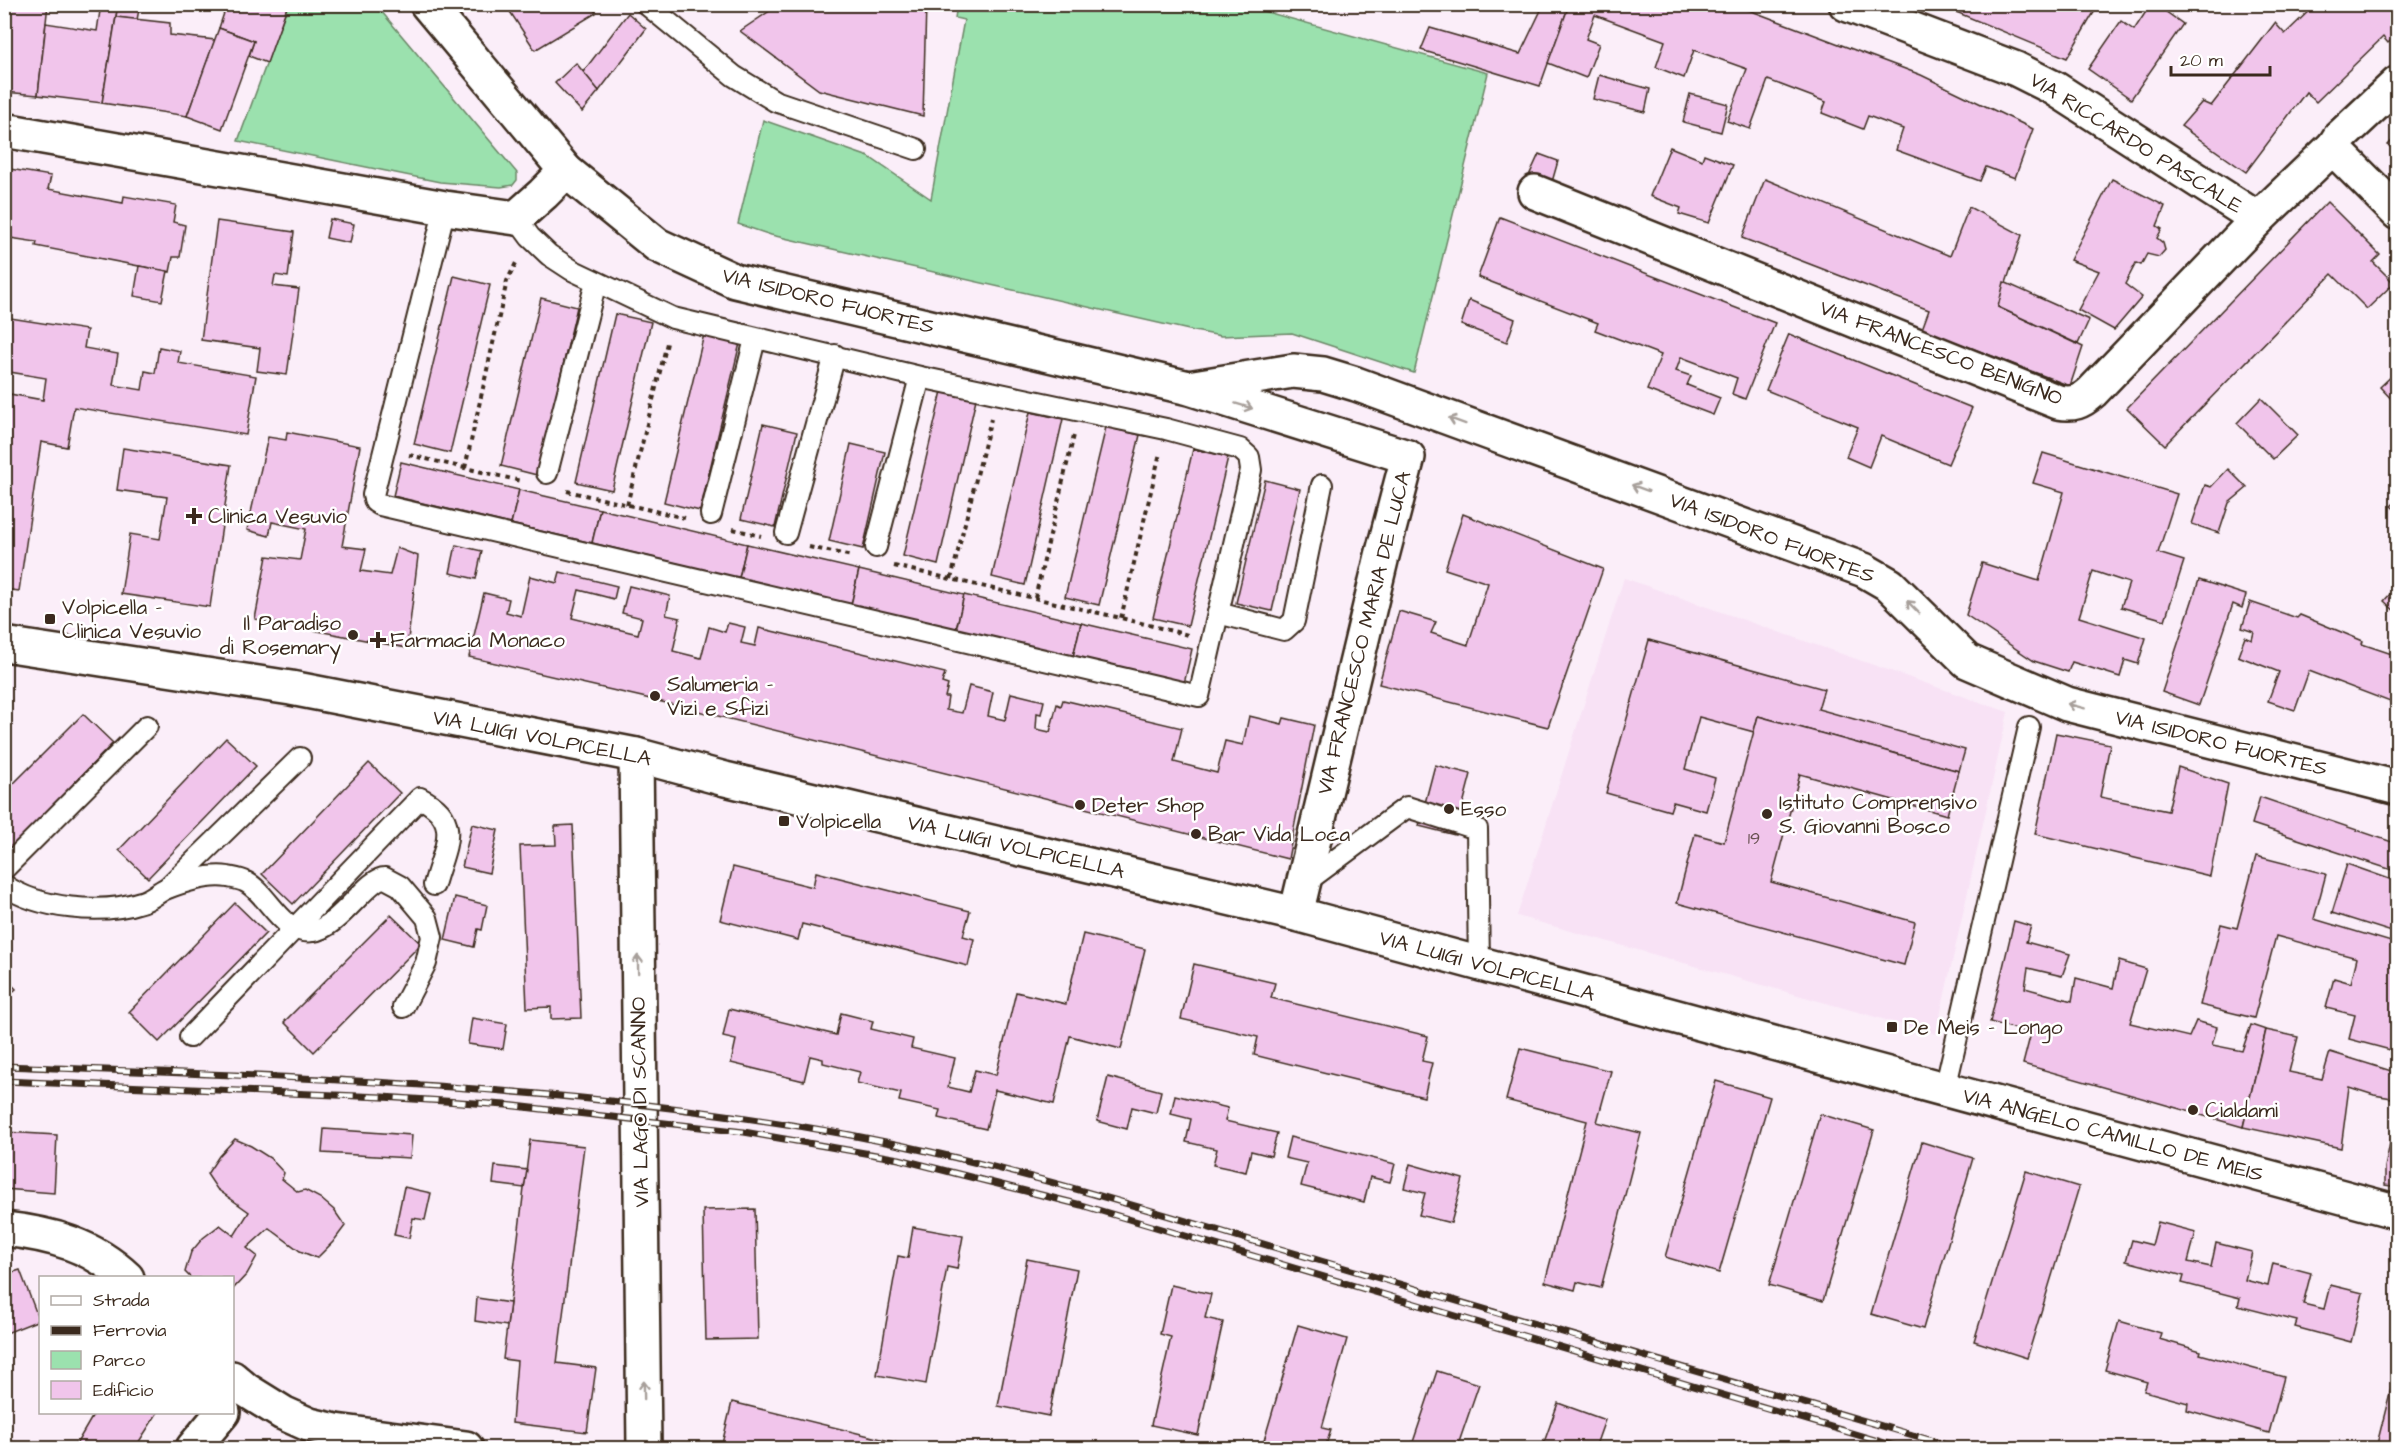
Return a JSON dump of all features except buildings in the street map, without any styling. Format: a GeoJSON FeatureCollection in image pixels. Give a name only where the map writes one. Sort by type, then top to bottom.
{"type":"FeatureCollection","features":[{"type":"Feature","properties":{"kind":"street","name":"VIA ISIDORO FUORTES"},"geometry":{"type":"LineString","coordinates":[[427,4],[566,171],[657,245],[735,281],[1189,388],[1408,457]]}},
{"type":"Feature","properties":{"kind":"street","name":"VIA RICCARDO PASCALE"},"geometry":{"type":"LineString","coordinates":[[1846,4],[2016,69],[2054,88],[2258,219]]}},
{"type":"Feature","properties":{"kind":"street","name":"VIA FRANCESCO BENIGNO"},"geometry":{"type":"LineString","coordinates":[[1535,192],[2067,404],[2078,402],[2092,392],[2258,219],[2397,83]]}},
{"type":"Feature","properties":{"kind":"street"},"geometry":{"type":"LineString","coordinates":[[4,130],[446,208],[523,227],[543,194],[566,171]]}},
{"type":"Feature","properties":{"kind":"street"},"geometry":{"type":"LineString","coordinates":[[2334,146],[2337,152],[2397,213]]}},
{"type":"Feature","properties":{"kind":"street","name":"VIA ISIDORO FUORTES"},"geometry":{"type":"LineString","coordinates":[[1189,388],[1293,371],[1323,374],[1356,384],[1864,570],[1890,585],[1967,661],[2067,704],[2397,788]]}},
{"type":"Feature","properties":{"kind":"street","name":"VIA FRANCESCO MARIA DE LUCA"},"geometry":{"type":"LineString","coordinates":[[1299,899],[1408,457]]}},
{"type":"Feature","properties":{"kind":"street","name":"VIA LUIGI VOLPICELLA"},"geometry":{"type":"LineString","coordinates":[[4,644],[291,688],[636,755],[725,779],[1299,899],[1479,965],[1945,1089]]}},
{"type":"Feature","properties":{"kind":"street","name":"VIA LAGO DI SCANNO"},"geometry":{"type":"LineString","coordinates":[[636,755],[644,1449]]}},
{"type":"Feature","properties":{"kind":"street","name":"VIA ANGELO CAMILLO DE MEIS"},"geometry":{"type":"LineString","coordinates":[[1945,1089],[2397,1212]]}},
{"type":"Feature","properties":{"kind":"street"},"geometry":{"type":"LineString","coordinates":[[4,1228],[67,1240],[99,1255],[125,1276]]}},
{"type":"Feature","properties":{"kind":"street"},"geometry":{"type":"LineString","coordinates":[[237,1390],[310,1425],[336,1431],[466,1449]]}},
{"type":"Feature","properties":{"kind":"street"},"geometry":{"type":"LineString","coordinates":[[193,1449],[222,1414]]}},
{"type":"Feature","properties":{"kind":"lane"},"geometry":{"type":"LineString","coordinates":[[646,4],[734,76],[775,101],[916,149]]}},
{"type":"Feature","properties":{"kind":"lane"},"geometry":{"type":"LineString","coordinates":[[446,208],[373,495],[375,502],[1199,696],[1251,470],[1249,457],[1240,449],[1166,429],[921,377],[673,318],[572,270],[549,255],[523,227]]}},
{"type":"Feature","properties":{"kind":"lane"},"geometry":{"type":"LineString","coordinates":[[547,473],[596,282]]}},
{"type":"Feature","properties":{"kind":"lane"},"geometry":{"type":"LineString","coordinates":[[711,514],[755,339]]}},
{"type":"Feature","properties":{"kind":"lane"},"geometry":{"type":"LineString","coordinates":[[786,532],[835,355]]}},
{"type":"Feature","properties":{"kind":"lane"},"geometry":{"type":"LineString","coordinates":[[876,547],[921,377]]}},
{"type":"Feature","properties":{"kind":"lane"},"geometry":{"type":"LineString","coordinates":[[1218,613],[1284,630],[1290,627],[1294,621],[1322,485]]}},
{"type":"Feature","properties":{"kind":"lane"},"geometry":{"type":"LineString","coordinates":[[4,869],[147,726]]}},
{"type":"Feature","properties":{"kind":"lane","name":"VIA ANGELO CAMILLO DE MEIS"},"geometry":{"type":"LineString","coordinates":[[1945,1089],[2029,726]]}},
{"type":"Feature","properties":{"kind":"lane"},"geometry":{"type":"LineString","coordinates":[[165,889],[300,758]]}},
{"type":"Feature","properties":{"kind":"lane"},"geometry":{"type":"LineString","coordinates":[[190,1037],[420,798],[440,809],[448,827],[434,885]]}},
{"type":"Feature","properties":{"kind":"lane"},"geometry":{"type":"LineString","coordinates":[[1299,899],[1407,807],[1477,829],[1479,965]]}},
{"type":"Feature","properties":{"kind":"lane"},"geometry":{"type":"LineString","coordinates":[[4,885],[18,894],[74,908],[107,909],[142,902],[165,889],[210,877],[227,877],[246,882],[293,928],[311,932],[344,913],[380,878],[390,879],[400,886],[427,918],[432,937],[426,963],[403,1006]]}},
{"type":"Feature","properties":{"kind":"path"},"geometry":{"type":"LineString","coordinates":[[465,468],[507,281],[523,227]]}},
{"type":"Feature","properties":{"kind":"path"},"geometry":{"type":"LineString","coordinates":[[627,505],[673,318]]}},
{"type":"Feature","properties":{"kind":"path"},"geometry":{"type":"LineString","coordinates":[[951,579],[998,392]]}},
{"type":"Feature","properties":{"kind":"path"},"geometry":{"type":"LineString","coordinates":[[1035,598],[1080,411]]}},
{"type":"Feature","properties":{"kind":"path"},"geometry":{"type":"LineString","coordinates":[[1121,618],[1166,429]]}},
{"type":"Feature","properties":{"kind":"shaded area","name":"Istituto Comprensivo S. Giovanni Bosco"},"geometry":{"type":"Polygon","coordinates":[[[1624,578],[2008,712],[1936,1034],[1517,916],[1624,578]]]}},
{"type":"Feature","properties":{"kind":"green space"},"geometry":{"type":"Polygon","coordinates":[[[288,5],[376,5],[517,173],[517,180],[513,185],[501,187],[440,182],[238,141],[288,5]]]}},
{"type":"Feature","properties":{"kind":"green space"},"geometry":{"type":"Polygon","coordinates":[[[957,5],[1241,5],[1488,73],[1414,373],[1292,333],[1221,336],[1189,330],[771,235],[738,224],[763,120],[869,157],[931,199],[964,20],[955,18],[957,5]]]}},
{"type":"Feature","properties":{"kind":"railway"},"geometry":{"type":"LineString","coordinates":[[4,1066],[321,1079],[532,1093],[741,1117],[845,1134],[1025,1175],[1957,1448]]}},
{"type":"Feature","properties":{"kind":"railway"},"geometry":{"type":"LineString","coordinates":[[4,1081],[382,1097],[506,1105],[744,1132],[899,1159],[1081,1205],[1902,1448]]}},
{"type":"Feature","properties":{"kind":"place","name":"Clinica Vesuvio"},"geometry":{"type":"Point","coordinates":[194,516]}},
{"type":"Feature","properties":{"kind":"place","name":"Volpicella - Clinica Vesuvio"},"geometry":{"type":"Point","coordinates":[50,619]}},
{"type":"Feature","properties":{"kind":"place","name":"Il Paradiso di Rosemary"},"geometry":{"type":"Point","coordinates":[353,635]}},
{"type":"Feature","properties":{"kind":"place","name":"Farmacia Monaco"},"geometry":{"type":"Point","coordinates":[378,640]}},
{"type":"Feature","properties":{"kind":"place","name":"Salumeria - Vizi e Sfizi"},"geometry":{"type":"Point","coordinates":[655,696]}},
{"type":"Feature","properties":{"kind":"place","name":"Deter Shop"},"geometry":{"type":"Point","coordinates":[1080,805]}},
{"type":"Feature","properties":{"kind":"place","name":"Esso"},"geometry":{"type":"Point","coordinates":[1449,809]}},
{"type":"Feature","properties":{"kind":"place","name":"Istituto Comprensivo S. Giovanni Bosco"},"geometry":{"type":"Point","coordinates":[1767,814]}},
{"type":"Feature","properties":{"kind":"place","name":"Volpicella"},"geometry":{"type":"Point","coordinates":[784,821]}},
{"type":"Feature","properties":{"kind":"place","name":"Bar Vida Loca"},"geometry":{"type":"Point","coordinates":[1196,834]}},
{"type":"Feature","properties":{"kind":"place","name":"De Meis - Longo"},"geometry":{"type":"Point","coordinates":[1892,1027]}},
{"type":"Feature","properties":{"kind":"place","name":"Cialdami"},"geometry":{"type":"Point","coordinates":[2193,1110]}}]}
